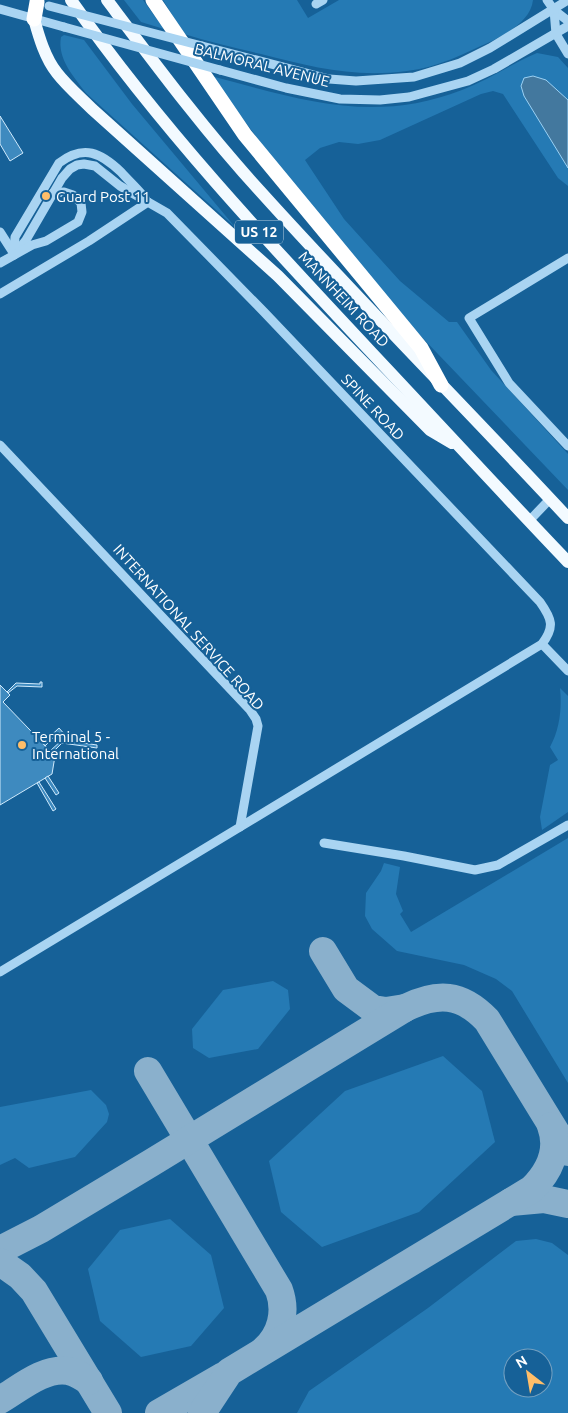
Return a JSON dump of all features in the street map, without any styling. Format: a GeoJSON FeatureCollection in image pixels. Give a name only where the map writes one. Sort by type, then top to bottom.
{"type":"FeatureCollection","features":[{"type":"Feature","properties":{"kind":"highway"},"geometry":{"type":"LineString","coordinates":[[153,0],[245,135],[421,348],[441,384]]}},
{"type":"Feature","properties":{"kind":"highway"},"geometry":{"type":"LineString","coordinates":[[34,19],[38,3]]}},
{"type":"Feature","properties":{"kind":"main road","name":"MANNHEIM ROAD"},"geometry":{"type":"LineString","coordinates":[[71,0],[112,57],[223,192],[568,562]]}},
{"type":"Feature","properties":{"kind":"main road","name":"MANNHEIM ROAD"},"geometry":{"type":"LineString","coordinates":[[106,0],[162,74],[259,190],[568,518]]}},
{"type":"Feature","properties":{"kind":"main road"},"geometry":{"type":"LineString","coordinates":[[34,19],[39,37],[56,72],[70,87],[278,276],[430,430],[463,449]]}},
{"type":"Feature","properties":{"kind":"street"},"geometry":{"type":"LineString","coordinates":[[547,0],[554,10],[568,21]]}},
{"type":"Feature","properties":{"kind":"street","name":"BALMORAL AVENUE"},"geometry":{"type":"LineString","coordinates":[[38,3],[329,79],[356,81],[414,77],[460,63],[490,48],[568,0]]}},
{"type":"Feature","properties":{"kind":"street","name":"BALMORAL AVENUE"},"geometry":{"type":"LineString","coordinates":[[0,9],[286,88],[340,99],[380,100],[409,97],[468,81],[494,69],[568,26]]}},
{"type":"Feature","properties":{"kind":"street"},"geometry":{"type":"LineString","coordinates":[[554,10],[556,34],[568,54]]}},
{"type":"Feature","properties":{"kind":"street"},"geometry":{"type":"LineString","coordinates":[[14,255],[15,237],[35,202],[60,163],[67,157],[77,153],[88,152],[100,155],[136,187],[148,202]]}},
{"type":"Feature","properties":{"kind":"street"},"geometry":{"type":"LineString","coordinates":[[14,255],[26,240],[62,178],[70,169],[77,165],[95,166],[120,186],[148,202]]}},
{"type":"Feature","properties":{"kind":"street"},"geometry":{"type":"LineString","coordinates":[[0,263],[32,245],[46,241],[78,222],[82,212],[81,203],[73,195],[64,192],[53,194]]}},
{"type":"Feature","properties":{"kind":"street"},"geometry":{"type":"LineString","coordinates":[[0,294],[89,241],[148,202]]}},
{"type":"Feature","properties":{"kind":"street","name":"SPINE ROAD"},"geometry":{"type":"LineString","coordinates":[[148,202],[167,212],[540,602],[549,615],[551,625],[550,634],[542,644]]}},
{"type":"Feature","properties":{"kind":"street"},"geometry":{"type":"LineString","coordinates":[[0,232],[14,255]]}},
{"type":"Feature","properties":{"kind":"street"},"geometry":{"type":"LineString","coordinates":[[568,258],[469,318],[509,382],[568,446]]}},
{"type":"Feature","properties":{"kind":"street","name":"INTERNATIONAL SERVICE ROAD"},"geometry":{"type":"LineString","coordinates":[[0,445],[244,703],[256,718],[258,726],[240,827]]}},
{"type":"Feature","properties":{"kind":"street"},"geometry":{"type":"LineString","coordinates":[[529,521],[550,499]]}},
{"type":"Feature","properties":{"kind":"street"},"geometry":{"type":"LineString","coordinates":[[0,972],[542,644],[564,664],[568,671]]}},
{"type":"Feature","properties":{"kind":"street"},"geometry":{"type":"LineString","coordinates":[[324,843],[476,870],[498,865],[568,825]]}},
{"type":"Feature","properties":{"kind":"shaded area"},"geometry":{"type":"Polygon","coordinates":[[[124,0],[143,0],[164,29],[141,22],[124,0]]]}},
{"type":"Feature","properties":{"kind":"shaded area"},"geometry":{"type":"Polygon","coordinates":[[[163,0],[297,0],[308,18],[339,0],[533,0],[528,14],[518,25],[498,38],[461,55],[429,67],[388,73],[369,73],[316,67],[184,34],[163,0]]]}},
{"type":"Feature","properties":{"kind":"shaded area"},"geometry":{"type":"Polygon","coordinates":[[[64,35],[84,40],[132,104],[235,227],[86,93],[64,60],[60,45],[61,37],[64,35]]]}},
{"type":"Feature","properties":{"kind":"shaded area"},"geometry":{"type":"Polygon","coordinates":[[[537,53],[558,57],[568,68],[568,186],[558,178],[503,94],[493,91],[481,94],[380,140],[358,144],[339,142],[320,148],[305,160],[344,219],[400,281],[449,322],[457,322],[491,370],[568,454],[568,490],[415,330],[267,151],[211,76],[305,100],[336,105],[366,107],[397,106],[429,100],[462,90],[537,53]]]}},
{"type":"Feature","properties":{"kind":"shaded area"},"geometry":{"type":"Polygon","coordinates":[[[533,76],[546,80],[568,100],[568,168],[524,96],[521,86],[524,78],[533,76]]]}},
{"type":"Feature","properties":{"kind":"shaded area"},"geometry":{"type":"Polygon","coordinates":[[[560,688],[568,696],[568,812],[542,830],[540,817],[550,765],[558,760],[550,747],[560,718],[560,688]]]}},
{"type":"Feature","properties":{"kind":"shaded area"},"geometry":{"type":"Polygon","coordinates":[[[568,838],[568,1083],[512,991],[496,979],[464,965],[397,951],[372,929],[365,916],[366,893],[381,871],[384,863],[400,867],[396,894],[403,911],[400,914],[411,932],[568,838]]]}},
{"type":"Feature","properties":{"kind":"shaded area"},"geometry":{"type":"Polygon","coordinates":[[[273,981],[288,990],[290,1009],[258,1049],[209,1058],[193,1048],[192,1029],[223,990],[273,981]]]}},
{"type":"Feature","properties":{"kind":"shaded area"},"geometry":{"type":"Polygon","coordinates":[[[443,1056],[482,1091],[495,1142],[419,1212],[322,1247],[281,1212],[269,1161],[345,1091],[443,1056]]]}},
{"type":"Feature","properties":{"kind":"shaded area"},"geometry":{"type":"Polygon","coordinates":[[[91,1090],[106,1105],[109,1114],[107,1122],[75,1157],[29,1168],[15,1158],[0,1165],[0,1107],[91,1090]]]}},
{"type":"Feature","properties":{"kind":"shaded area"},"geometry":{"type":"Polygon","coordinates":[[[170,1219],[211,1255],[224,1308],[191,1346],[141,1357],[100,1321],[88,1269],[120,1230],[170,1219]]]}},
{"type":"Feature","properties":{"kind":"shaded area"},"geometry":{"type":"Polygon","coordinates":[[[536,1239],[552,1243],[568,1255],[568,1413],[297,1413],[309,1391],[428,1308],[516,1241],[536,1239]]]}},
{"type":"Feature","properties":{"kind":"building"},"geometry":{"type":"Polygon","coordinates":[[[0,116],[23,153],[10,161],[0,144],[0,116]]]}},
{"type":"Feature","properties":{"kind":"building"},"geometry":{"type":"Polygon","coordinates":[[[42,682],[42,687],[17,686],[7,692],[16,683],[40,684],[42,682]]]}},
{"type":"Feature","properties":{"kind":"building","name":"Terminal 5 - International"},"geometry":{"type":"Polygon","coordinates":[[[0,685],[10,695],[3,702],[55,756],[52,774],[0,805],[0,685]]]}},
{"type":"Feature","properties":{"kind":"building"},"geometry":{"type":"Polygon","coordinates":[[[59,728],[66,736],[68,733],[71,736],[66,740],[59,732],[45,746],[43,743],[59,728]]]}},
{"type":"Feature","properties":{"kind":"building"},"geometry":{"type":"Polygon","coordinates":[[[62,740],[97,745],[97,748],[62,743],[52,753],[50,751],[62,740]]]}},
{"type":"Feature","properties":{"kind":"building"},"geometry":{"type":"Polygon","coordinates":[[[48,776],[59,793],[56,795],[45,778],[48,776]]]}},
{"type":"Feature","properties":{"kind":"building"},"geometry":{"type":"Polygon","coordinates":[[[39,782],[56,809],[53,811],[37,783],[39,782]]]}},
{"type":"Feature","properties":{"kind":"taxiway"},"geometry":{"type":"LineString","coordinates":[[323,951],[346,989],[373,1009],[386,1011],[405,1008]]}},
{"type":"Feature","properties":{"kind":"taxiway"},"geometry":{"type":"LineString","coordinates":[[0,1250],[41,1229],[405,1008],[428,999],[449,998],[458,1000],[468,1004],[487,1020],[568,1152]]}},
{"type":"Feature","properties":{"kind":"taxiway"},"geometry":{"type":"LineString","coordinates":[[148,1071],[279,1290],[282,1307],[281,1323],[275,1337],[264,1350]]}},
{"type":"Feature","properties":{"kind":"taxiway"},"geometry":{"type":"LineString","coordinates":[[202,1413],[229,1372],[532,1189],[548,1168],[551,1160],[554,1144],[551,1126]]}},
{"type":"Feature","properties":{"kind":"taxiway"},"geometry":{"type":"LineString","coordinates":[[511,1202],[544,1199],[568,1204]]}},
{"type":"Feature","properties":{"kind":"taxiway"},"geometry":{"type":"LineString","coordinates":[[0,1262],[20,1276],[34,1291],[108,1413]]}},
{"type":"Feature","properties":{"kind":"taxiway"},"geometry":{"type":"LineString","coordinates":[[0,1400],[32,1380],[50,1372],[71,1372],[89,1381]]}},
{"type":"Feature","properties":{"kind":"taxiway"},"geometry":{"type":"LineString","coordinates":[[159,1413],[223,1376]]}},
{"type":"Feature","properties":{"kind":"place","name":"Guard Post 11"},"geometry":{"type":"Point","coordinates":[46,196]}},
{"type":"Feature","properties":{"kind":"place","name":"Terminal 5 - International"},"geometry":{"type":"Point","coordinates":[22,745]}}]}
